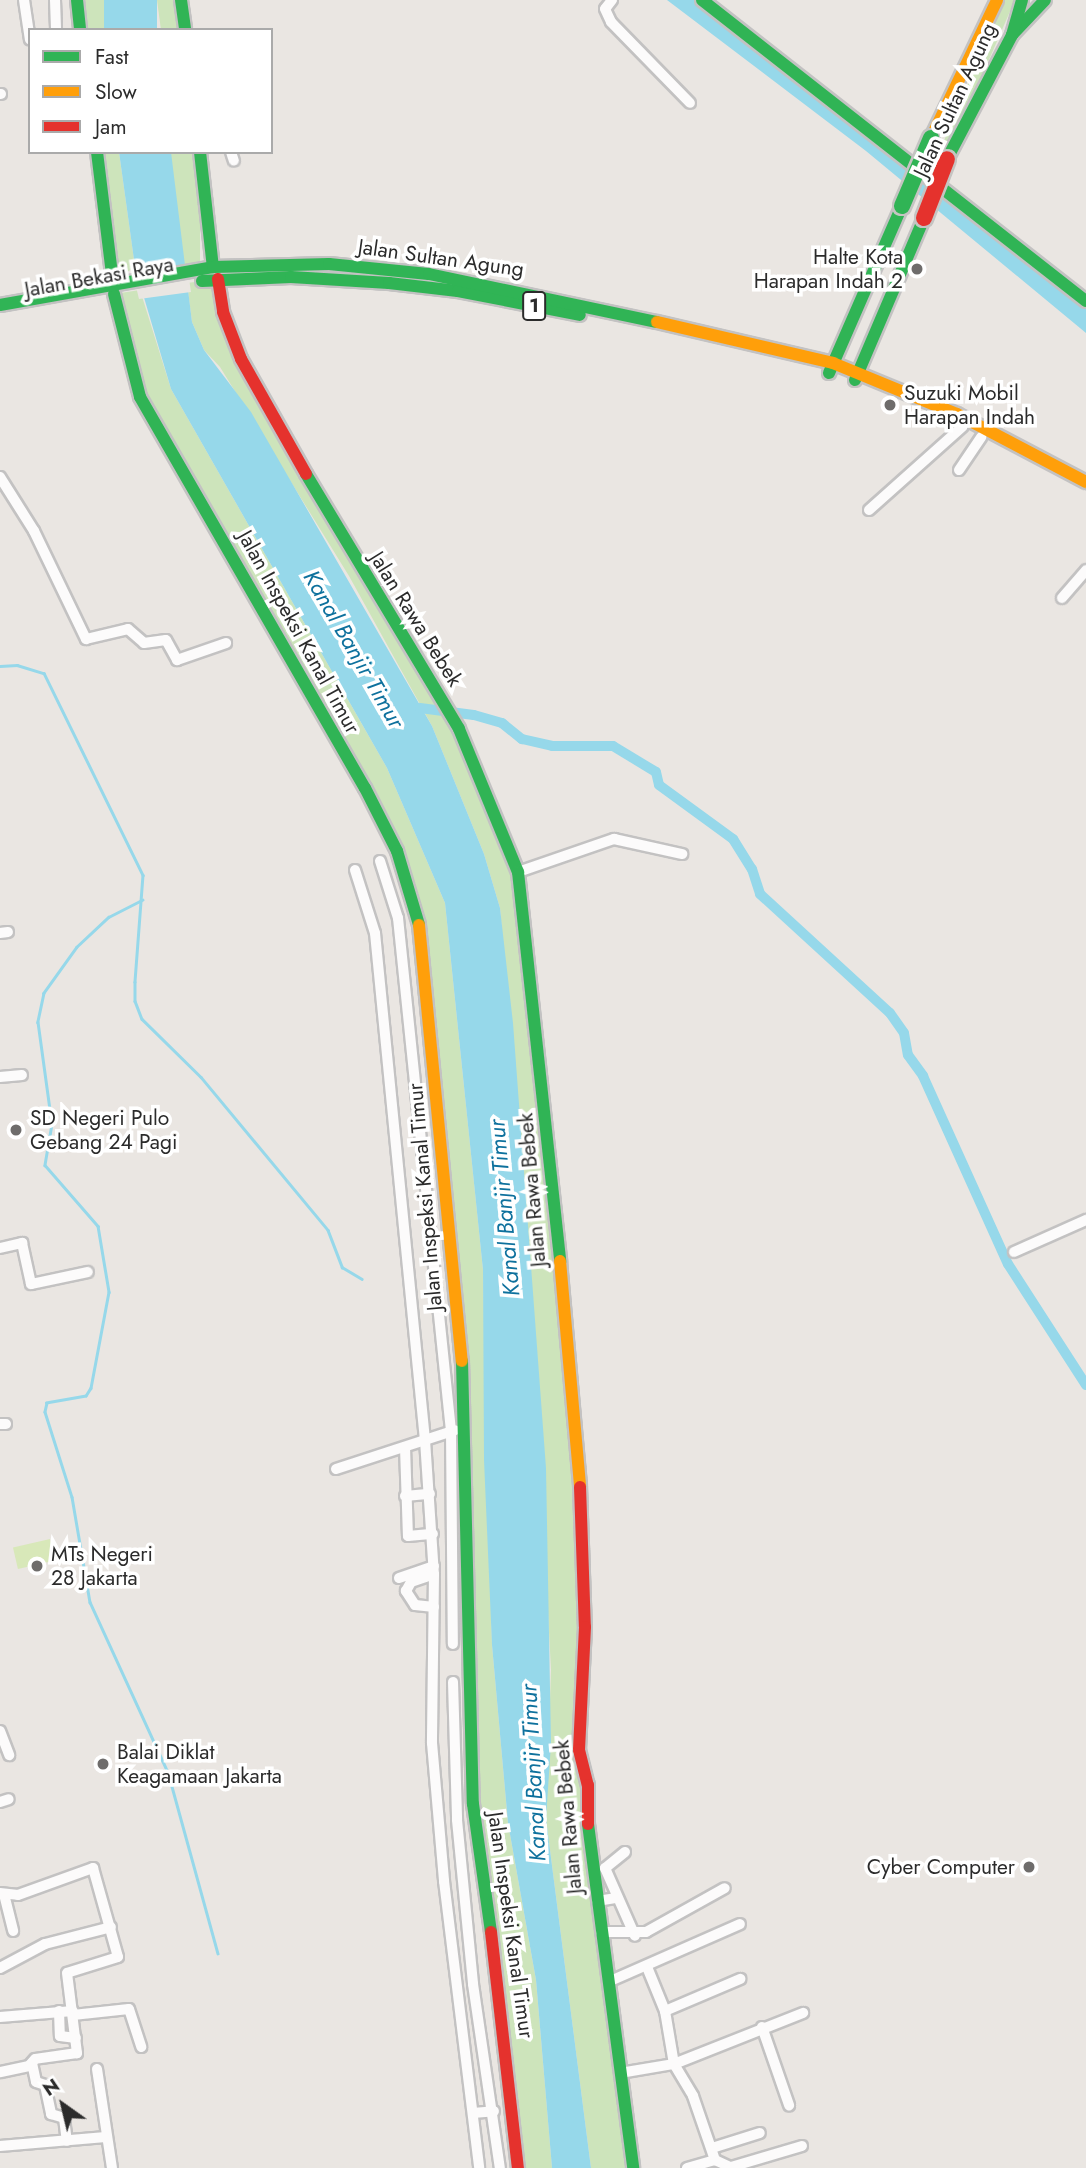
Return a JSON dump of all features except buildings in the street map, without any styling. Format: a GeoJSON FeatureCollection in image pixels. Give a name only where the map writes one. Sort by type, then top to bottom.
{"type":"FeatureCollection","features":[{"type":"Feature","properties":{"kind":"main road"},"geometry":{"type":"LineString","coordinates":[[77,0],[80,28]]}},
{"type":"Feature","properties":{"kind":"main road"},"geometry":{"type":"LineString","coordinates":[[181,0],[185,28]]}},
{"type":"Feature","properties":{"kind":"main road"},"geometry":{"type":"LineString","coordinates":[[702,0],[1086,301]]}},
{"type":"Feature","properties":{"kind":"main road"},"geometry":{"type":"LineString","coordinates":[[974,46],[984,0]]}},
{"type":"Feature","properties":{"kind":"main road","name":"Jalan Sultan Agung"},"geometry":{"type":"LineString","coordinates":[[831,368],[841,338],[931,138],[974,46],[990,22],[997,0]]}},
{"type":"Feature","properties":{"kind":"main road","name":"Jalan Sultan Agung"},"geometry":{"type":"LineString","coordinates":[[857,376],[947,159],[1012,35],[1022,0]]}},
{"type":"Feature","properties":{"kind":"main road"},"geometry":{"type":"LineString","coordinates":[[1012,35],[1045,0]]}},
{"type":"Feature","properties":{"kind":"main road","name":"Jalan Inspeksi Kanal Timur"},"geometry":{"type":"LineString","coordinates":[[97,154],[117,288],[140,397],[365,788],[397,851],[415,905],[422,941],[459,1333],[457,1430],[473,1804],[512,2082],[518,2168]]}},
{"type":"Feature","properties":{"kind":"main road","name":"Jalan Rawa Bebek"},"geometry":{"type":"LineString","coordinates":[[200,154],[210,274],[241,359],[359,568],[459,729],[518,872],[548,1130],[580,1480],[585,1627],[579,1750],[588,1785],[588,1841],[633,2168]]}},
{"type":"Feature","properties":{"kind":"main road","name":"Jalan Sultan Agung"},"geometry":{"type":"LineString","coordinates":[[210,274],[329,264],[429,274],[547,295],[812,360],[831,368]]}},
{"type":"Feature","properties":{"kind":"main road","name":"Jalan Sultan Agung"},"geometry":{"type":"LineString","coordinates":[[210,274],[327,277],[458,290],[883,380],[1086,482]]}},
{"type":"Feature","properties":{"kind":"main road","name":"Jalan Bekasi Raya"},"geometry":{"type":"LineString","coordinates":[[0,305],[210,274]]}},
{"type":"Feature","properties":{"kind":"main road","name":"Jalan Bekasi Raya"},"geometry":{"type":"LineString","coordinates":[[0,317],[117,288]]}},
{"type":"Feature","properties":{"kind":"main road"},"geometry":{"type":"LineString","coordinates":[[812,360],[823,356],[841,338]]}},
{"type":"Feature","properties":{"kind":"main road"},"geometry":{"type":"LineString","coordinates":[[868,347],[873,369],[883,380]]}},
{"type":"Feature","properties":{"kind":"main road","name":"Jalan Sultan Agung"},"geometry":{"type":"LineString","coordinates":[[857,376],[1086,491]]}},
{"type":"Feature","properties":{"kind":"street"},"geometry":{"type":"LineString","coordinates":[[24,0],[28,28]]}},
{"type":"Feature","properties":{"kind":"street"},"geometry":{"type":"LineString","coordinates":[[54,0],[56,28]]}},
{"type":"Feature","properties":{"kind":"street"},"geometry":{"type":"LineString","coordinates":[[612,0],[605,12],[611,23],[690,103]]}},
{"type":"Feature","properties":{"kind":"street"},"geometry":{"type":"LineString","coordinates":[[869,510],[962,427]]}},
{"type":"Feature","properties":{"kind":"street"},"geometry":{"type":"LineString","coordinates":[[959,470],[981,437]]}},
{"type":"Feature","properties":{"kind":"street"},"geometry":{"type":"LineString","coordinates":[[0,477],[34,531],[86,639],[128,629],[144,643],[166,640],[177,660],[226,643]]}},
{"type":"Feature","properties":{"kind":"street"},"geometry":{"type":"LineString","coordinates":[[1062,598],[1086,570]]}},
{"type":"Feature","properties":{"kind":"street"},"geometry":{"type":"LineString","coordinates":[[518,872],[614,839],[681,854]]}},
{"type":"Feature","properties":{"kind":"street"},"geometry":{"type":"LineString","coordinates":[[380,861],[398,918],[457,1430],[453,1644]]}},
{"type":"Feature","properties":{"kind":"street"},"geometry":{"type":"LineString","coordinates":[[355,870],[375,933],[425,1440],[434,1570],[433,1756],[444,1881],[479,2168]]}},
{"type":"Feature","properties":{"kind":"street"},"geometry":{"type":"LineString","coordinates":[[0,1077],[22,1075]]}},
{"type":"Feature","properties":{"kind":"street"},"geometry":{"type":"LineString","coordinates":[[1014,1252],[1086,1220]]}},
{"type":"Feature","properties":{"kind":"street"},"geometry":{"type":"LineString","coordinates":[[0,1248],[22,1243],[31,1284],[88,1272]]}},
{"type":"Feature","properties":{"kind":"street"},"geometry":{"type":"LineString","coordinates":[[336,1469],[457,1430]]}},
{"type":"Feature","properties":{"kind":"street"},"geometry":{"type":"LineString","coordinates":[[405,1447],[408,1536],[433,1534]]}},
{"type":"Feature","properties":{"kind":"street"},"geometry":{"type":"LineString","coordinates":[[405,1496],[430,1494]]}},
{"type":"Feature","properties":{"kind":"street"},"geometry":{"type":"LineString","coordinates":[[399,1578],[434,1570]]}},
{"type":"Feature","properties":{"kind":"street"},"geometry":{"type":"LineString","coordinates":[[434,1570],[411,1582],[406,1591],[410,1602],[434,1607]]}},
{"type":"Feature","properties":{"kind":"street"},"geometry":{"type":"LineString","coordinates":[[453,1682],[454,1755],[473,1984],[494,2111],[500,2168]]}},
{"type":"Feature","properties":{"kind":"street"},"geometry":{"type":"LineString","coordinates":[[0,1731],[9,1755]]}},
{"type":"Feature","properties":{"kind":"street"},"geometry":{"type":"LineString","coordinates":[[433,1756],[454,1755]]}},
{"type":"Feature","properties":{"kind":"street"},"geometry":{"type":"LineString","coordinates":[[625,1852],[606,1865],[617,1898],[635,1936]]}},
{"type":"Feature","properties":{"kind":"street"},"geometry":{"type":"LineString","coordinates":[[0,2072],[74,2053],[76,2038],[67,1973],[118,1959],[93,1868],[18,1895],[2,1894],[13,1931]]}},
{"type":"Feature","properties":{"kind":"street"},"geometry":{"type":"LineString","coordinates":[[601,1932],[635,1936],[724,1888]]}},
{"type":"Feature","properties":{"kind":"street"},"geometry":{"type":"LineString","coordinates":[[597,1901],[617,1898]]}},
{"type":"Feature","properties":{"kind":"street"},"geometry":{"type":"LineString","coordinates":[[608,1982],[740,1924]]}},
{"type":"Feature","properties":{"kind":"street"},"geometry":{"type":"LineString","coordinates":[[0,1968],[45,1944],[111,1927]]}},
{"type":"Feature","properties":{"kind":"street"},"geometry":{"type":"LineString","coordinates":[[647,1967],[665,2011],[674,2064],[693,2096],[715,2160]]}},
{"type":"Feature","properties":{"kind":"street"},"geometry":{"type":"LineString","coordinates":[[665,2011],[740,1979]]}},
{"type":"Feature","properties":{"kind":"street"},"geometry":{"type":"LineString","coordinates":[[0,2017],[59,2011],[73,2013],[129,2010],[141,2047]]}},
{"type":"Feature","properties":{"kind":"street"},"geometry":{"type":"LineString","coordinates":[[59,2011],[60,2036],[76,2038]]}},
{"type":"Feature","properties":{"kind":"street"},"geometry":{"type":"LineString","coordinates":[[620,2073],[674,2064],[803,2013]]}},
{"type":"Feature","properties":{"kind":"street"},"geometry":{"type":"LineString","coordinates":[[762,2028],[789,2105]]}},
{"type":"Feature","properties":{"kind":"street"},"geometry":{"type":"LineString","coordinates":[[33,2063],[36,2082],[45,2085],[51,2114],[64,2118],[67,2141]]}},
{"type":"Feature","properties":{"kind":"street"},"geometry":{"type":"LineString","coordinates":[[97,2069],[112,2168]]}},
{"type":"Feature","properties":{"kind":"street"},"geometry":{"type":"LineString","coordinates":[[473,2113],[494,2111]]}},
{"type":"Feature","properties":{"kind":"street"},"geometry":{"type":"LineString","coordinates":[[712,2148],[760,2133]]}},
{"type":"Feature","properties":{"kind":"street"},"geometry":{"type":"LineString","coordinates":[[0,2146],[106,2137]]}},
{"type":"Feature","properties":{"kind":"street"},"geometry":{"type":"LineString","coordinates":[[687,2168],[715,2160],[731,2168],[802,2146]]}},
{"type":"Feature","properties":{"kind":"green space"},"geometry":{"type":"Polygon","coordinates":[[[77,0],[104,0],[106,28],[80,28],[77,0]]]}},
{"type":"Feature","properties":{"kind":"green space"},"geometry":{"type":"Polygon","coordinates":[[[157,0],[182,0],[185,28],[161,28],[157,0]]]}},
{"type":"Feature","properties":{"kind":"green space"},"geometry":{"type":"Polygon","coordinates":[[[1003,0],[1015,0],[940,172],[933,167],[1003,0]]]}},
{"type":"Feature","properties":{"kind":"green space"},"geometry":{"type":"Polygon","coordinates":[[[97,154],[119,154],[135,267],[119,277],[111,259],[97,154]]]}},
{"type":"Feature","properties":{"kind":"green space"},"geometry":{"type":"Polygon","coordinates":[[[171,154],[200,154],[200,273],[171,273],[171,154]]]}},
{"type":"Feature","properties":{"kind":"green space"},"geometry":{"type":"Polygon","coordinates":[[[218,279],[231,337],[459,729],[518,872],[583,1584],[579,1750],[633,2168],[591,2168],[546,1819],[551,1670],[530,1268],[500,908],[484,854],[432,726],[349,576],[220,367],[204,350],[192,322],[187,283],[218,279]]]}},
{"type":"Feature","properties":{"kind":"green space"},"geometry":{"type":"Polygon","coordinates":[[[140,290],[171,389],[387,768],[445,903],[483,1270],[492,1645],[508,1823],[536,1980],[552,2168],[518,2168],[480,1877],[467,1465],[422,941],[389,834],[140,397],[114,294],[140,290]]]}},
{"type":"Feature","properties":{"kind":"green space"},"geometry":{"type":"Polygon","coordinates":[[[50,1539],[55,1560],[18,1569],[13,1548],[50,1539]]]}},
{"type":"Feature","properties":{"kind":"water"},"geometry":{"type":"Polygon","coordinates":[[[104,0],[157,0],[157,28],[104,28],[104,0]]]}},
{"type":"Feature","properties":{"kind":"water"},"geometry":{"type":"Polygon","coordinates":[[[667,0],[702,0],[1086,301],[1086,333],[866,151],[667,0]]]}},
{"type":"Feature","properties":{"kind":"water","name":"Kanal Banjir Timur"},"geometry":{"type":"Polygon","coordinates":[[[119,154],[171,154],[192,322],[204,350],[251,412],[432,726],[484,854],[500,908],[513,1023],[546,1468],[551,1743],[546,1819],[591,2168],[552,2168],[536,1980],[508,1823],[492,1645],[484,1460],[483,1270],[445,903],[387,768],[171,389],[135,267],[119,154]]]}},
{"type":"Feature","properties":{"kind":"pier"},"geometry":{"type":"Polygon","coordinates":[[[187,265],[191,292],[139,299],[132,270],[187,265]]]}},
{"type":"Feature","properties":{"kind":"waterway"},"geometry":{"type":"LineString","coordinates":[[0,666],[17,665],[44,673],[143,875],[135,982],[135,1001],[142,1019],[201,1077],[328,1230],[342,1267],[362,1279]]}},
{"type":"Feature","properties":{"kind":"waterway"},"geometry":{"type":"LineString","coordinates":[[420,708],[474,715],[502,723],[522,739],[552,746],[613,746],[656,772],[659,785],[733,839],[752,869],[760,894],[890,1013],[904,1033],[908,1055],[923,1076],[1008,1264],[1086,1385]]}},
{"type":"Feature","properties":{"kind":"waterway"},"geometry":{"type":"LineString","coordinates":[[143,900],[109,917],[77,947],[44,993],[38,1022],[52,1124],[45,1165],[98,1226],[109,1292],[91,1388],[86,1396],[47,1403],[45,1412],[72,1497],[90,1602],[168,1772],[218,1953]]}},
{"type":"Feature","properties":{"kind":"traffic: fast"},"geometry":{"type":"LineString","coordinates":[[77,0],[80,28]]}},
{"type":"Feature","properties":{"kind":"traffic: fast"},"geometry":{"type":"LineString","coordinates":[[181,0],[185,28]]}},
{"type":"Feature","properties":{"kind":"traffic: fast"},"geometry":{"type":"LineString","coordinates":[[702,0],[1086,301]]}},
{"type":"Feature","properties":{"kind":"traffic: fast"},"geometry":{"type":"LineString","coordinates":[[947,159],[1012,35],[1022,0]]}},
{"type":"Feature","properties":{"kind":"traffic: fast"},"geometry":{"type":"LineString","coordinates":[[1012,35],[1045,0]]}},
{"type":"Feature","properties":{"kind":"traffic: fast"},"geometry":{"type":"LineString","coordinates":[[902,206],[931,138]]}},
{"type":"Feature","properties":{"kind":"traffic: fast"},"geometry":{"type":"LineString","coordinates":[[97,154],[113,283]]}},
{"type":"Feature","properties":{"kind":"traffic: fast"},"geometry":{"type":"LineString","coordinates":[[200,154],[213,267]]}},
{"type":"Feature","properties":{"kind":"traffic: fast"},"geometry":{"type":"LineString","coordinates":[[829,373],[902,206]]}},
{"type":"Feature","properties":{"kind":"traffic: fast"},"geometry":{"type":"LineString","coordinates":[[855,380],[924,218]]}},
{"type":"Feature","properties":{"kind":"traffic: fast"},"geometry":{"type":"LineString","coordinates":[[0,305],[213,267],[329,264],[429,274],[657,322]]}},
{"type":"Feature","properties":{"kind":"traffic: fast"},"geometry":{"type":"LineString","coordinates":[[202,281],[291,277],[389,283],[458,291],[580,315]]}},
{"type":"Feature","properties":{"kind":"traffic: fast"},"geometry":{"type":"LineString","coordinates":[[114,294],[140,397],[365,788],[397,851],[419,925]]}},
{"type":"Feature","properties":{"kind":"traffic: fast"},"geometry":{"type":"LineString","coordinates":[[306,474],[459,729],[518,872],[560,1261]]}},
{"type":"Feature","properties":{"kind":"traffic: fast"},"geometry":{"type":"LineString","coordinates":[[462,1361],[473,1804],[491,1932]]}},
{"type":"Feature","properties":{"kind":"traffic: fast"},"geometry":{"type":"LineString","coordinates":[[588,1824],[633,2168]]}},
{"type":"Feature","properties":{"kind":"traffic: slow"},"geometry":{"type":"LineString","coordinates":[[931,138],[997,0]]}},
{"type":"Feature","properties":{"kind":"traffic: slow"},"geometry":{"type":"LineString","coordinates":[[657,322],[833,363],[957,414],[1086,482]]}},
{"type":"Feature","properties":{"kind":"traffic: slow"},"geometry":{"type":"LineString","coordinates":[[419,925],[462,1361]]}},
{"type":"Feature","properties":{"kind":"traffic: slow"},"geometry":{"type":"LineString","coordinates":[[560,1261],[580,1487]]}},
{"type":"Feature","properties":{"kind":"traffic: jam"},"geometry":{"type":"LineString","coordinates":[[924,218],[947,159]]}},
{"type":"Feature","properties":{"kind":"traffic: jam"},"geometry":{"type":"LineString","coordinates":[[218,279],[223,312],[241,359],[306,474]]}},
{"type":"Feature","properties":{"kind":"traffic: jam"},"geometry":{"type":"LineString","coordinates":[[580,1487],[585,1627],[579,1750],[588,1785],[588,1824]]}},
{"type":"Feature","properties":{"kind":"traffic: jam"},"geometry":{"type":"LineString","coordinates":[[491,1932],[518,2168]]}},
{"type":"Feature","properties":{"kind":"place","name":"Halte Kota Harapan Indah 2"},"geometry":{"type":"Point","coordinates":[917,269]}},
{"type":"Feature","properties":{"kind":"place","name":"Suzuki Mobil Harapan Indah"},"geometry":{"type":"Point","coordinates":[890,405]}},
{"type":"Feature","properties":{"kind":"place","name":"SD Negeri Pulo Gebang 24 Pagi"},"geometry":{"type":"Point","coordinates":[16,1130]}},
{"type":"Feature","properties":{"kind":"place","name":"MTs Negeri 28 Jakarta"},"geometry":{"type":"Point","coordinates":[37,1566]}},
{"type":"Feature","properties":{"kind":"place","name":"Balai Diklat Keagamaan Jakarta"},"geometry":{"type":"Point","coordinates":[103,1764]}},
{"type":"Feature","properties":{"kind":"place","name":"Cyber Computer"},"geometry":{"type":"Point","coordinates":[1029,1867]}}]}
